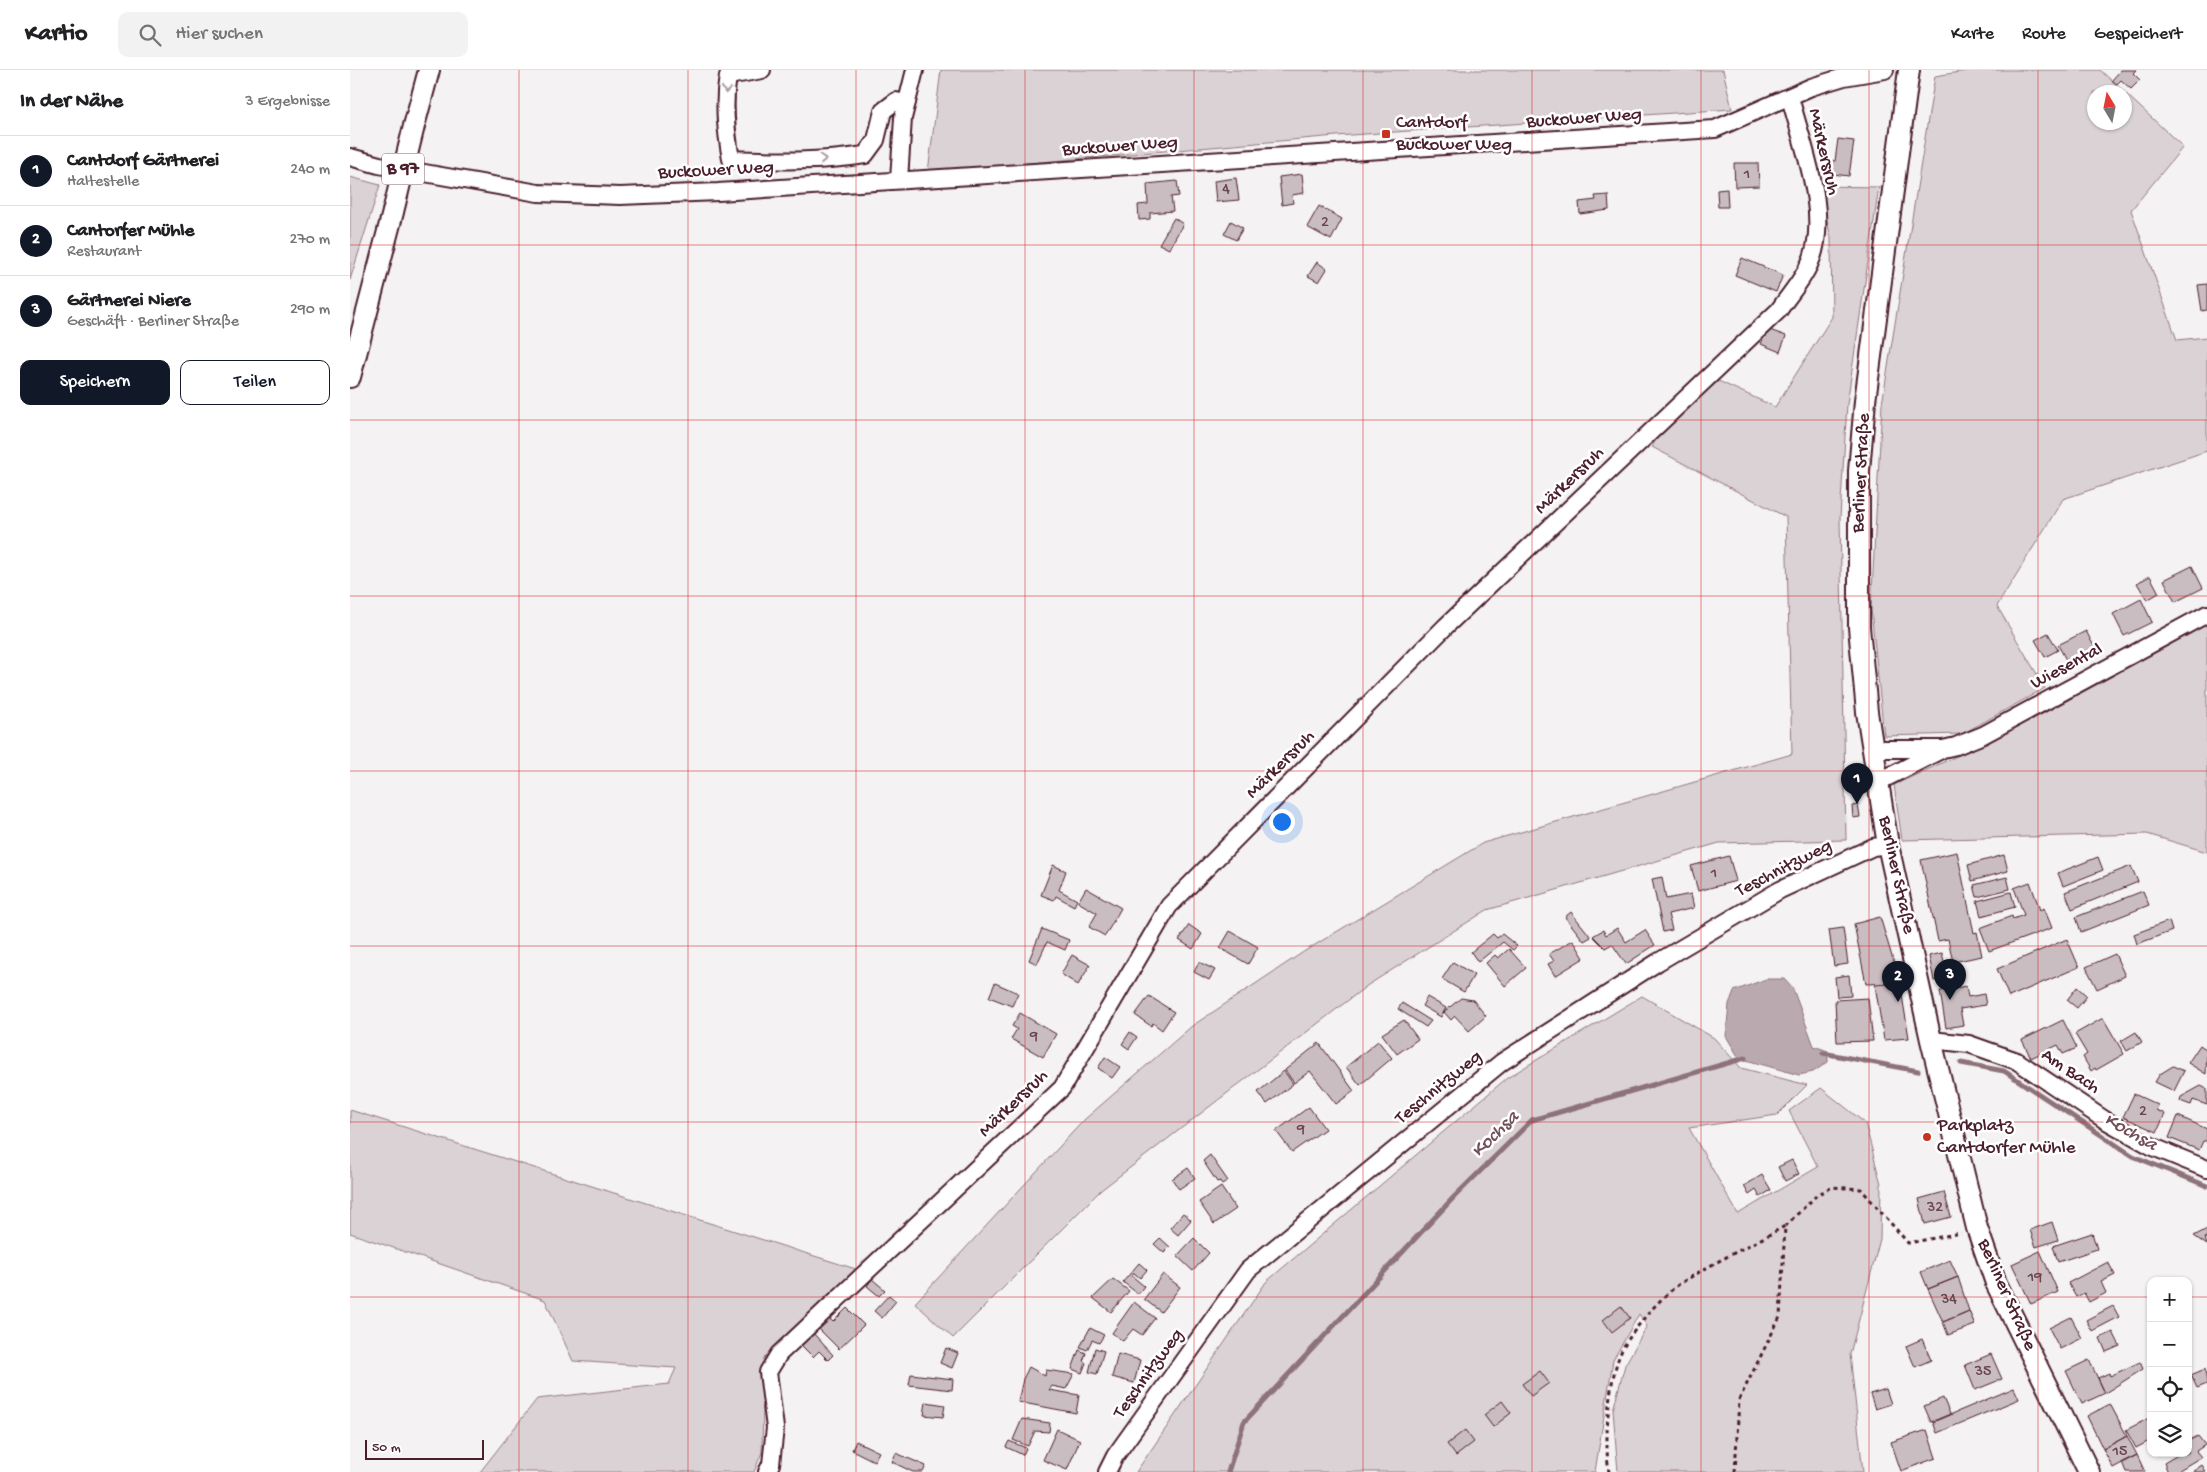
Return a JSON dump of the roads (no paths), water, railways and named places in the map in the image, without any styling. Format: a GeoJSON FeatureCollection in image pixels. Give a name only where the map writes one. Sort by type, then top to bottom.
{"type":"FeatureCollection","features":[{"type":"Feature","properties":{"kind":"main road","name":"B 97"},"geometry":{"type":"LineString","coordinates":[[350,377],[429,70]]}},
{"type":"Feature","properties":{"kind":"main road","name":"Berliner Straße"},"geometry":{"type":"LineString","coordinates":[[1909,70],[1865,401],[1859,471],[1860,627],[1873,749],[1888,845],[1931,1040],[1977,1228],[1996,1283],[2089,1472]]}},
{"type":"Feature","properties":{"kind":"street"},"geometry":{"type":"LineString","coordinates":[[762,70],[728,76],[725,95],[727,135],[731,159],[763,161],[844,158],[865,155],[876,140],[884,111],[896,101],[907,103]]}},
{"type":"Feature","properties":{"kind":"street"},"geometry":{"type":"LineString","coordinates":[[899,180],[903,118],[914,70]]}},
{"type":"Feature","properties":{"kind":"street","name":"Buckower Weg"},"geometry":{"type":"LineString","coordinates":[[350,157],[379,166],[538,193],[630,196],[1715,129],[1790,97],[1844,77],[1885,70]]}},
{"type":"Feature","properties":{"kind":"street","name":"Märkersruh"},"geometry":{"type":"LineString","coordinates":[[767,1472],[771,1464],[775,1428],[768,1372],[779,1354],[1062,1088],[1169,906],[1446,626],[1778,310],[1809,266],[1818,234],[1815,196],[1790,97]]}},
{"type":"Feature","properties":{"kind":"street","name":"Wiesental"},"geometry":{"type":"LineString","coordinates":[[1878,782],[1943,749],[1983,735],[2207,614]]}},
{"type":"Feature","properties":{"kind":"street","name":"Wiesental"},"geometry":{"type":"LineString","coordinates":[[1873,749],[1943,749]]}},
{"type":"Feature","properties":{"kind":"street","name":"Teschnitzweg"},"geometry":{"type":"LineString","coordinates":[[1107,1472],[1115,1456],[1248,1270],[1502,1062],[1658,962],[1780,890],[1873,846],[1888,845]]}},
{"type":"Feature","properties":{"kind":"street","name":"Am Bach"},"geometry":{"type":"LineString","coordinates":[[1931,1040],[1969,1044],[2017,1061],[2105,1120],[2151,1146],[2207,1169]]}},
{"type":"Feature","properties":{"kind":"waterway","name":"Kochsa"},"geometry":{"type":"LineString","coordinates":[[1823,1053],[1918,1071]]}},
{"type":"Feature","properties":{"kind":"waterway","name":"Kochsa"},"geometry":{"type":"LineString","coordinates":[[1228,1472],[1244,1422],[1454,1197],[1532,1120],[1745,1058]]}},
{"type":"Feature","properties":{"kind":"waterway","name":"Kochsa"},"geometry":{"type":"LineString","coordinates":[[1961,1063],[2004,1071],[2133,1156],[2207,1186]]}},
{"type":"Feature","properties":{"kind":"place","name":"Cantdorf Buckower Weg"},"geometry":{"type":"Point","coordinates":[1386,134]}},
{"type":"Feature","properties":{"kind":"place","name":"Cantdorf Gärtnerei"},"geometry":{"type":"Point","coordinates":[1857,804]}},
{"type":"Feature","properties":{"kind":"place","name":"Gärtnerei Niere"},"geometry":{"type":"Point","coordinates":[1950,1000]}},
{"type":"Feature","properties":{"kind":"place","name":"Cantorfer Mühle"},"geometry":{"type":"Point","coordinates":[1898,1002]}},
{"type":"Feature","properties":{"kind":"place","name":"Parkplatz Cantdorfer Mühle"},"geometry":{"type":"Point","coordinates":[1927,1137]}}]}
